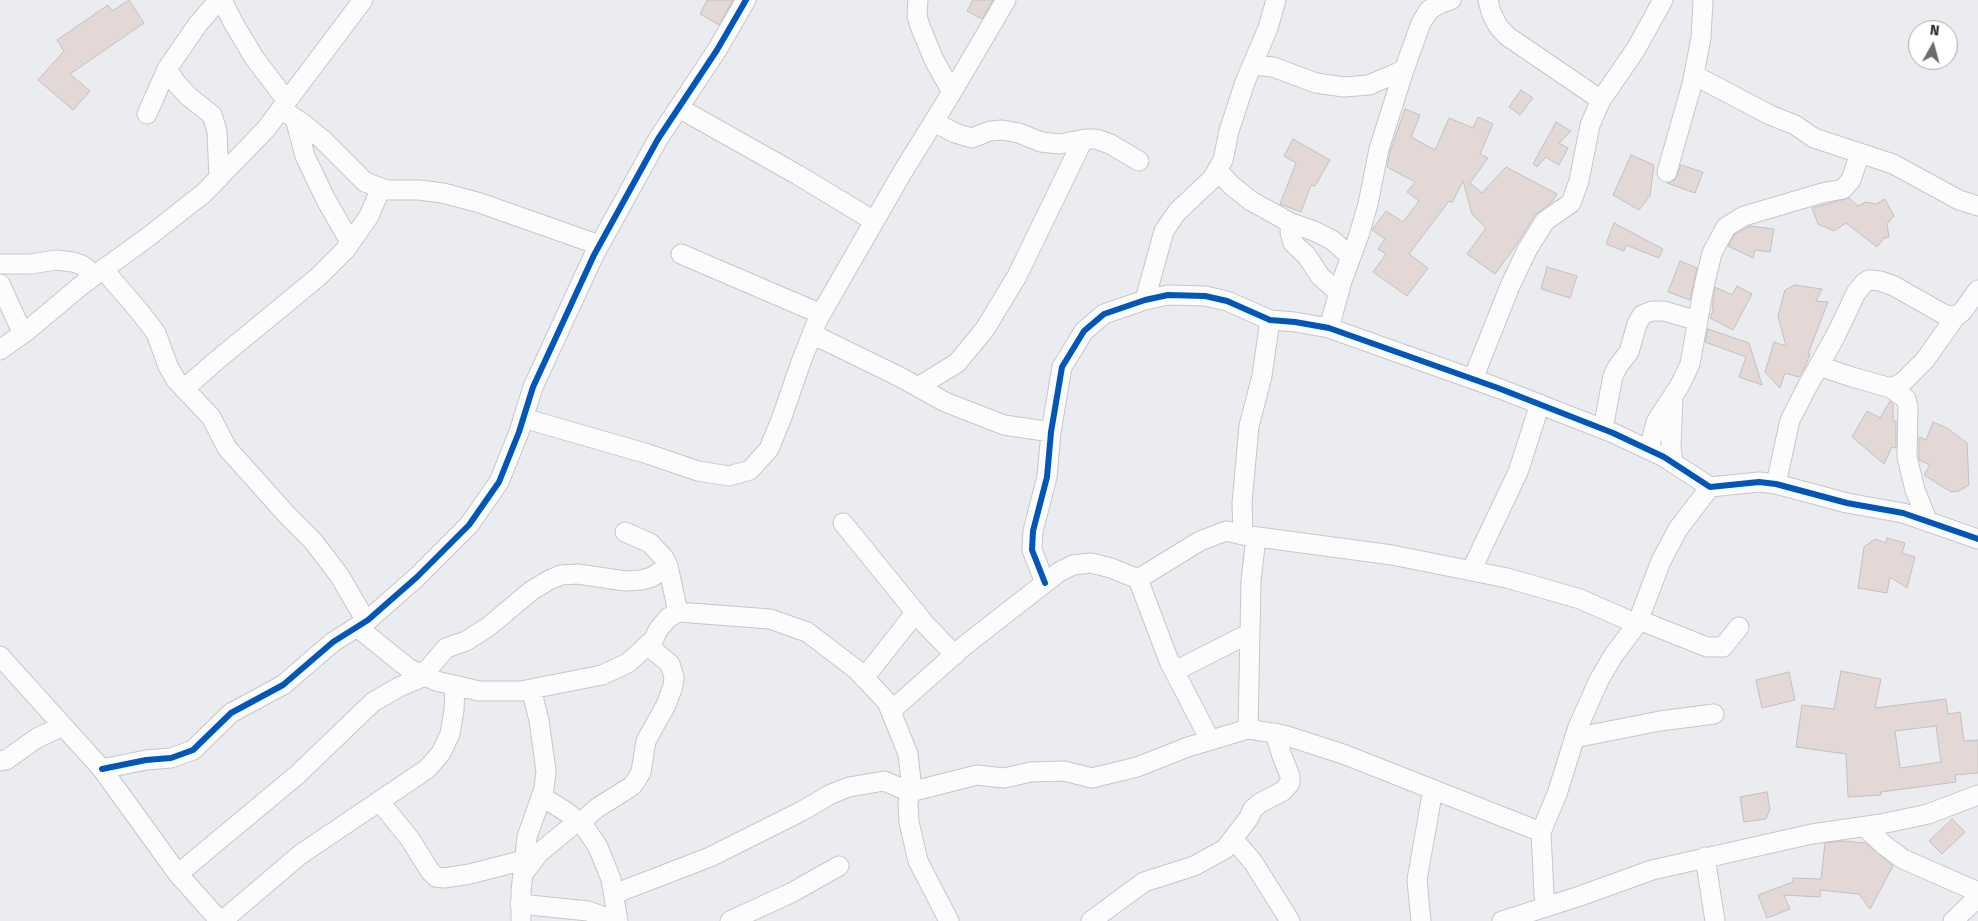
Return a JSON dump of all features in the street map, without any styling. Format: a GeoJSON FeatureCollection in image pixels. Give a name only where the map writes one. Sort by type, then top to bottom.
{"type":"FeatureCollection","features":[{"type":"Feature","properties":{"kind":"street"},"geometry":{"type":"LineString","coordinates":[[0,350],[23,334],[99,272],[197,199],[220,178],[266,129],[288,109],[363,0]]}},
{"type":"Feature","properties":{"kind":"street"},"geometry":{"type":"LineString","coordinates":[[102,769],[146,760],[170,758],[193,750],[231,713],[283,685],[333,642],[362,624],[417,578],[469,524],[499,482],[523,418],[532,387],[599,245],[658,139],[718,50],[746,0]]}},
{"type":"Feature","properties":{"kind":"street"},"geometry":{"type":"LineString","coordinates":[[918,0],[920,26],[934,60],[952,92]]}},
{"type":"Feature","properties":{"kind":"street"},"geometry":{"type":"LineString","coordinates":[[523,418],[698,470],[729,476],[750,470],[769,449],[821,314],[874,221],[1006,0]]}},
{"type":"Feature","properties":{"kind":"street"},"geometry":{"type":"LineString","coordinates":[[1145,300],[1164,231],[1178,212],[1212,179],[1223,160],[1229,131],[1268,28],[1276,0]]}},
{"type":"Feature","properties":{"kind":"street"},"geometry":{"type":"LineString","coordinates":[[1329,328],[1368,204],[1379,148],[1421,23],[1429,10],[1451,0]]}},
{"type":"Feature","properties":{"kind":"street"},"geometry":{"type":"LineString","coordinates":[[1488,0],[1491,12],[1498,26],[1507,36],[1601,100]]}},
{"type":"Feature","properties":{"kind":"street"},"geometry":{"type":"LineString","coordinates":[[1473,379],[1510,286],[1527,250],[1545,221],[1571,202],[1579,181],[1590,125],[1601,100],[1636,49],[1663,0]]}},
{"type":"Feature","properties":{"kind":"street"},"geometry":{"type":"LineString","coordinates":[[1666,172],[1694,75],[1701,38],[1703,0]]}},
{"type":"Feature","properties":{"kind":"street"},"geometry":{"type":"LineString","coordinates":[[147,114],[167,69],[198,24],[227,3],[255,59],[288,109],[305,156],[325,198],[350,242]]}},
{"type":"Feature","properties":{"kind":"street"},"geometry":{"type":"LineString","coordinates":[[1253,64],[1274,67],[1316,83],[1344,87],[1370,85],[1404,70]]}},
{"type":"Feature","properties":{"kind":"street"},"geometry":{"type":"LineString","coordinates":[[167,69],[188,96],[212,115],[217,131],[220,178]]}},
{"type":"Feature","properties":{"kind":"street"},"geometry":{"type":"LineString","coordinates":[[1694,75],[1753,107],[1795,126],[1814,138],[1893,164],[1959,200],[1978,206]]}},
{"type":"Feature","properties":{"kind":"street"},"geometry":{"type":"LineString","coordinates":[[1355,86],[1372,93],[1396,96]]}},
{"type":"Feature","properties":{"kind":"street"},"geometry":{"type":"LineString","coordinates":[[679,108],[798,175],[874,221]]}},
{"type":"Feature","properties":{"kind":"street"},"geometry":{"type":"LineString","coordinates":[[288,109],[323,140],[365,182],[386,190],[419,190],[443,193],[480,203],[599,245]]}},
{"type":"Feature","properties":{"kind":"street"},"geometry":{"type":"LineString","coordinates":[[934,122],[955,133],[972,138],[1002,130],[1019,133],[1041,142],[1060,144],[1096,139],[1110,144],[1139,161]]}},
{"type":"Feature","properties":{"kind":"street"},"geometry":{"type":"LineString","coordinates":[[918,387],[957,363],[985,329],[1017,276],[1083,140]]}},
{"type":"Feature","properties":{"kind":"street"},"geometry":{"type":"LineString","coordinates":[[1649,450],[1656,422],[1674,395],[1690,364],[1712,253],[1726,227],[1744,216],[1822,192],[1844,189],[1851,180],[1860,153]]}},
{"type":"Feature","properties":{"kind":"street"},"geometry":{"type":"LineString","coordinates":[[1217,170],[1231,185],[1251,201],[1291,223],[1332,240],[1351,257]]}},
{"type":"Feature","properties":{"kind":"street"},"geometry":{"type":"LineString","coordinates":[[184,389],[318,276],[346,249],[369,216],[381,188]]}},
{"type":"Feature","properties":{"kind":"street"},"geometry":{"type":"LineString","coordinates":[[1291,223],[1290,232],[1293,243],[1307,256],[1320,276],[1339,293]]}},
{"type":"Feature","properties":{"kind":"street"},"geometry":{"type":"LineString","coordinates":[[681,254],[821,314]]}},
{"type":"Feature","properties":{"kind":"street"},"geometry":{"type":"LineString","coordinates":[[0,264],[31,264],[56,260],[82,265],[99,272],[140,312],[156,333],[168,366],[184,389],[211,417],[227,448],[313,541],[339,575],[362,624],[408,668],[455,686],[479,691],[531,689],[602,675],[628,663],[654,639],[658,630],[668,618],[678,612],[770,619],[807,632],[857,670],[887,702],[908,754],[911,781],[909,822],[918,861],[949,921]]}},
{"type":"Feature","properties":{"kind":"street"},"geometry":{"type":"LineString","coordinates":[[1776,484],[1790,420],[1836,335],[1856,293],[1869,280],[1880,281],[1894,286],[1945,315],[1965,315]]}},
{"type":"Feature","properties":{"kind":"street"},"geometry":{"type":"LineString","coordinates":[[0,284],[23,334]]}},
{"type":"Feature","properties":{"kind":"street"},"geometry":{"type":"LineString","coordinates":[[1891,388],[1902,383],[1965,315],[1978,290]]}},
{"type":"Feature","properties":{"kind":"street"},"geometry":{"type":"LineString","coordinates":[[1045,583],[1032,550],[1033,531],[1047,477],[1051,432],[1062,367],[1084,331],[1104,314],[1145,300],[1168,295],[1205,296],[1227,301],[1270,320],[1329,328],[1473,379],[1603,428],[1649,450],[1710,487],[1759,482],[1776,484],[1847,503],[1903,513],[1978,539]]}},
{"type":"Feature","properties":{"kind":"street"},"geometry":{"type":"LineString","coordinates":[[1603,428],[1613,376],[1629,352],[1637,324],[1642,315],[1652,311],[1664,311],[1698,321]]}},
{"type":"Feature","properties":{"kind":"street"},"geometry":{"type":"LineString","coordinates":[[1248,729],[1251,581],[1249,536],[1242,503],[1249,426],[1262,376],[1270,320]]}},
{"type":"Feature","properties":{"kind":"street"},"geometry":{"type":"LineString","coordinates":[[812,334],[945,402],[1004,426],[1051,432]]}},
{"type":"Feature","properties":{"kind":"street"},"geometry":{"type":"LineString","coordinates":[[1819,366],[1891,388],[1906,399],[1908,406],[1907,457],[1915,490],[1928,522]]}},
{"type":"Feature","properties":{"kind":"street"},"geometry":{"type":"LineString","coordinates":[[1672,463],[1674,395]]}},
{"type":"Feature","properties":{"kind":"street"},"geometry":{"type":"LineString","coordinates":[[1471,571],[1518,472],[1540,404]]}},
{"type":"Feature","properties":{"kind":"street"},"geometry":{"type":"LineString","coordinates":[[1546,907],[1541,832],[1556,794],[1574,738],[1599,680],[1613,656],[1638,622],[1661,561],[1678,529],[1710,487]]}},
{"type":"Feature","properties":{"kind":"street"},"geometry":{"type":"LineString","coordinates":[[843,523],[954,655]]}},
{"type":"Feature","properties":{"kind":"street"},"geometry":{"type":"LineString","coordinates":[[1138,580],[1200,541],[1226,531],[1249,536],[1392,555],[1507,578],[1580,599],[1707,647],[1723,647],[1738,627]]}},
{"type":"Feature","properties":{"kind":"street"},"geometry":{"type":"LineString","coordinates":[[625,532],[650,543],[664,558],[668,566],[678,612]]}},
{"type":"Feature","properties":{"kind":"street"},"geometry":{"type":"LineString","coordinates":[[891,711],[954,655],[1059,572],[1073,565],[1091,562],[1111,568],[1138,580],[1175,670],[1210,740]]}},
{"type":"Feature","properties":{"kind":"street"},"geometry":{"type":"LineString","coordinates":[[178,874],[297,775],[373,702],[424,675],[446,648],[466,641],[488,627],[531,591],[548,580],[561,575],[578,574],[625,581],[641,580],[652,577],[668,566]]}},
{"type":"Feature","properties":{"kind":"street"},"geometry":{"type":"LineString","coordinates":[[864,678],[916,612]]}},
{"type":"Feature","properties":{"kind":"street"},"geometry":{"type":"LineString","coordinates":[[1175,670],[1250,632]]}},
{"type":"Feature","properties":{"kind":"street"},"geometry":{"type":"LineString","coordinates":[[522,890],[539,853],[597,808],[632,786],[637,779],[646,741],[666,705],[673,686],[674,677],[670,664],[647,645]]}},
{"type":"Feature","properties":{"kind":"street"},"geometry":{"type":"LineString","coordinates":[[0,656],[102,769],[178,874],[221,921],[301,854],[427,769],[441,753],[450,734],[455,686]]}},
{"type":"Feature","properties":{"kind":"street"},"geometry":{"type":"LineString","coordinates":[[522,890],[527,837],[541,796],[546,771],[539,720],[531,689]]}},
{"type":"Feature","properties":{"kind":"street"},"geometry":{"type":"LineString","coordinates":[[1574,738],[1660,721],[1714,714]]}},
{"type":"Feature","properties":{"kind":"street"},"geometry":{"type":"LineString","coordinates":[[0,761],[6,760],[37,738],[63,726]]}},
{"type":"Feature","properties":{"kind":"street"},"geometry":{"type":"LineString","coordinates":[[582,910],[613,892],[637,885],[710,857],[794,815],[831,794],[849,787],[884,781],[910,792],[977,775],[1004,778],[1031,772],[1064,771],[1092,778],[1137,767],[1210,740],[1248,729],[1275,733],[1343,754],[1541,832]]}},
{"type":"Feature","properties":{"kind":"street"},"geometry":{"type":"LineString","coordinates":[[1091,921],[1144,882],[1194,866],[1225,848],[1234,839],[1253,810],[1260,803],[1283,791],[1290,783],[1290,776],[1275,733]]}},
{"type":"Feature","properties":{"kind":"street"},"geometry":{"type":"LineString","coordinates":[[1421,921],[1417,880],[1432,789]]}},
{"type":"Feature","properties":{"kind":"street"},"geometry":{"type":"LineString","coordinates":[[1507,920],[1652,870],[1812,834],[1865,827],[1928,814],[1978,795]]}},
{"type":"Feature","properties":{"kind":"street"},"geometry":{"type":"LineString","coordinates":[[541,796],[586,828],[598,847],[611,879],[615,920]]}},
{"type":"Feature","properties":{"kind":"street"},"geometry":{"type":"LineString","coordinates":[[380,802],[410,839],[430,871],[436,877],[444,878],[500,867]]}},
{"type":"Feature","properties":{"kind":"street"},"geometry":{"type":"LineString","coordinates":[[1865,827],[1884,845],[1903,859],[1978,892]]}},
{"type":"Feature","properties":{"kind":"street"},"geometry":{"type":"LineString","coordinates":[[1234,839],[1253,862],[1290,921]]}},
{"type":"Feature","properties":{"kind":"street"},"geometry":{"type":"LineString","coordinates":[[1705,857],[1715,921]]}},
{"type":"Feature","properties":{"kind":"street"},"geometry":{"type":"LineString","coordinates":[[730,921],[791,893],[839,866]]}},
{"type":"Feature","properties":{"kind":"street"},"geometry":{"type":"LineString","coordinates":[[500,867],[522,890]]}},
{"type":"Feature","properties":{"kind":"street"},"geometry":{"type":"LineString","coordinates":[[500,867],[522,890],[615,920]]}},
{"type":"Feature","properties":{"kind":"street"},"geometry":{"type":"LineString","coordinates":[[615,920],[637,885]]}},
{"type":"Feature","properties":{"kind":"street"},"geometry":{"type":"LineString","coordinates":[[1953,921],[1978,897]]}},
{"type":"Feature","properties":{"kind":"street"},"geometry":{"type":"LineString","coordinates":[[1560,921],[1565,901]]}},
{"type":"Feature","properties":{"kind":"building"},"geometry":{"type":"Polygon","coordinates":[[[129,0],[144,23],[70,74],[90,91],[73,110],[38,80],[64,51],[57,40],[108,5],[112,11],[129,0]]]}},
{"type":"Feature","properties":{"kind":"building"},"geometry":{"type":"Polygon","coordinates":[[[707,0],[733,0],[719,25],[700,14],[707,0]]]}},
{"type":"Feature","properties":{"kind":"building"},"geometry":{"type":"Polygon","coordinates":[[[973,0],[993,0],[982,19],[967,11],[973,0]]]}},
{"type":"Feature","properties":{"kind":"building"},"geometry":{"type":"Polygon","coordinates":[[[1521,90],[1533,98],[1520,115],[1509,107],[1521,90]]]}},
{"type":"Feature","properties":{"kind":"building"},"geometry":{"type":"Polygon","coordinates":[[[1405,109],[1420,115],[1411,137],[1435,150],[1449,118],[1473,128],[1478,117],[1493,124],[1480,154],[1488,158],[1470,183],[1482,193],[1506,167],[1557,194],[1552,202],[1535,215],[1495,274],[1467,254],[1486,228],[1472,214],[1463,181],[1452,203],[1449,201],[1409,254],[1428,268],[1407,296],[1373,272],[1386,254],[1378,249],[1385,239],[1372,230],[1386,211],[1403,222],[1419,201],[1407,192],[1415,182],[1387,167],[1390,152],[1405,109]]]}},
{"type":"Feature","properties":{"kind":"building"},"geometry":{"type":"Polygon","coordinates":[[[1556,122],[1571,131],[1559,143],[1568,148],[1559,165],[1546,157],[1537,167],[1533,164],[1556,122]]]}},
{"type":"Feature","properties":{"kind":"building"},"geometry":{"type":"Polygon","coordinates":[[[1293,139],[1330,160],[1315,186],[1311,185],[1301,212],[1280,204],[1296,163],[1284,156],[1293,139]]]}},
{"type":"Feature","properties":{"kind":"building"},"geometry":{"type":"Polygon","coordinates":[[[1631,155],[1654,165],[1650,196],[1639,210],[1613,195],[1631,155]]]}},
{"type":"Feature","properties":{"kind":"building"},"geometry":{"type":"Polygon","coordinates":[[[1681,165],[1703,172],[1695,193],[1667,183],[1675,180],[1681,165]]]}},
{"type":"Feature","properties":{"kind":"building"},"geometry":{"type":"Polygon","coordinates":[[[1849,198],[1858,206],[1866,202],[1876,204],[1885,199],[1894,216],[1887,224],[1889,237],[1884,238],[1877,247],[1846,223],[1834,231],[1818,224],[1812,208],[1849,198]]]}},
{"type":"Feature","properties":{"kind":"building"},"geometry":{"type":"Polygon","coordinates":[[[1614,223],[1663,249],[1659,258],[1626,245],[1624,251],[1606,244],[1614,223]]]}},
{"type":"Feature","properties":{"kind":"building"},"geometry":{"type":"Polygon","coordinates":[[[1750,226],[1774,229],[1770,252],[1755,250],[1753,258],[1728,246],[1734,235],[1750,226]]]}},
{"type":"Feature","properties":{"kind":"building"},"geometry":{"type":"Polygon","coordinates":[[[1680,261],[1697,268],[1690,300],[1668,292],[1680,261]]]}},
{"type":"Feature","properties":{"kind":"building"},"geometry":{"type":"Polygon","coordinates":[[[1547,267],[1577,276],[1570,298],[1541,289],[1547,267]]]}},
{"type":"Feature","properties":{"kind":"building"},"geometry":{"type":"Polygon","coordinates":[[[1795,285],[1822,289],[1816,301],[1828,302],[1808,354],[1810,354],[1806,365],[1799,377],[1785,373],[1780,388],[1765,372],[1774,342],[1786,346],[1778,316],[1785,290],[1795,285]]]}},
{"type":"Feature","properties":{"kind":"building"},"geometry":{"type":"Polygon","coordinates":[[[1737,286],[1752,294],[1733,330],[1710,318],[1714,308],[1712,308],[1715,287],[1732,295],[1737,286]]]}},
{"type":"Feature","properties":{"kind":"building"},"geometry":{"type":"Polygon","coordinates":[[[1708,329],[1749,343],[1762,385],[1739,377],[1746,357],[1705,342],[1708,329]]]}},
{"type":"Feature","properties":{"kind":"building"},"geometry":{"type":"Polygon","coordinates":[[[1890,401],[1893,404],[1893,421],[1896,421],[1896,448],[1892,447],[1884,464],[1852,437],[1867,411],[1880,418],[1890,401]]]}},
{"type":"Feature","properties":{"kind":"building"},"geometry":{"type":"Polygon","coordinates":[[[1933,422],[1947,428],[1967,443],[1969,485],[1959,491],[1951,492],[1924,475],[1930,465],[1919,460],[1919,437],[1926,440],[1933,422]]]}},
{"type":"Feature","properties":{"kind":"building"},"geometry":{"type":"Polygon","coordinates":[[[1887,538],[1905,543],[1902,553],[1915,557],[1907,588],[1890,577],[1887,593],[1858,588],[1864,547],[1875,539],[1886,543],[1887,538]]]}},
{"type":"Feature","properties":{"kind":"building"},"geometry":{"type":"Polygon","coordinates":[[[1841,671],[1881,679],[1875,708],[1946,699],[1948,714],[1960,712],[1964,741],[1978,740],[1978,773],[1955,775],[1956,782],[1881,792],[1881,795],[1848,797],[1846,754],[1796,747],[1802,705],[1834,709],[1841,671]],[[1936,726],[1895,731],[1900,768],[1941,762],[1936,726]]]}},
{"type":"Feature","properties":{"kind":"building"},"geometry":{"type":"Polygon","coordinates":[[[1789,672],[1795,700],[1762,708],[1756,680],[1789,672]]]}},
{"type":"Feature","properties":{"kind":"building"},"geometry":{"type":"Polygon","coordinates":[[[1767,792],[1770,809],[1766,819],[1744,822],[1740,797],[1767,792]]]}},
{"type":"Feature","properties":{"kind":"building"},"geometry":{"type":"Polygon","coordinates":[[[1952,819],[1965,832],[1942,854],[1929,841],[1952,819]]]}},
{"type":"Feature","properties":{"kind":"building"},"geometry":{"type":"Polygon","coordinates":[[[1843,841],[1866,843],[1893,866],[1870,909],[1859,894],[1820,890],[1820,897],[1784,895],[1790,909],[1767,918],[1758,895],[1793,882],[1793,878],[1821,879],[1825,843],[1843,841]]]}},
{"type":"Feature","properties":{"kind":"cycle path"},"geometry":{"type":"LineString","coordinates":[[102,769],[146,760],[171,758],[193,750],[231,713],[283,685],[333,642],[368,620],[417,577],[469,525],[499,482],[519,432],[533,387],[594,255],[658,139],[717,50],[746,0]]}},
{"type":"Feature","properties":{"kind":"cycle path"},"geometry":{"type":"LineString","coordinates":[[1045,583],[1032,550],[1033,531],[1047,477],[1051,432],[1062,367],[1084,331],[1104,314],[1145,300],[1168,295],[1205,296],[1227,301],[1270,320],[1329,328],[1498,388],[1613,433],[1664,457],[1710,487],[1759,482],[1776,484],[1847,503],[1903,513],[1978,539]]}}]}
